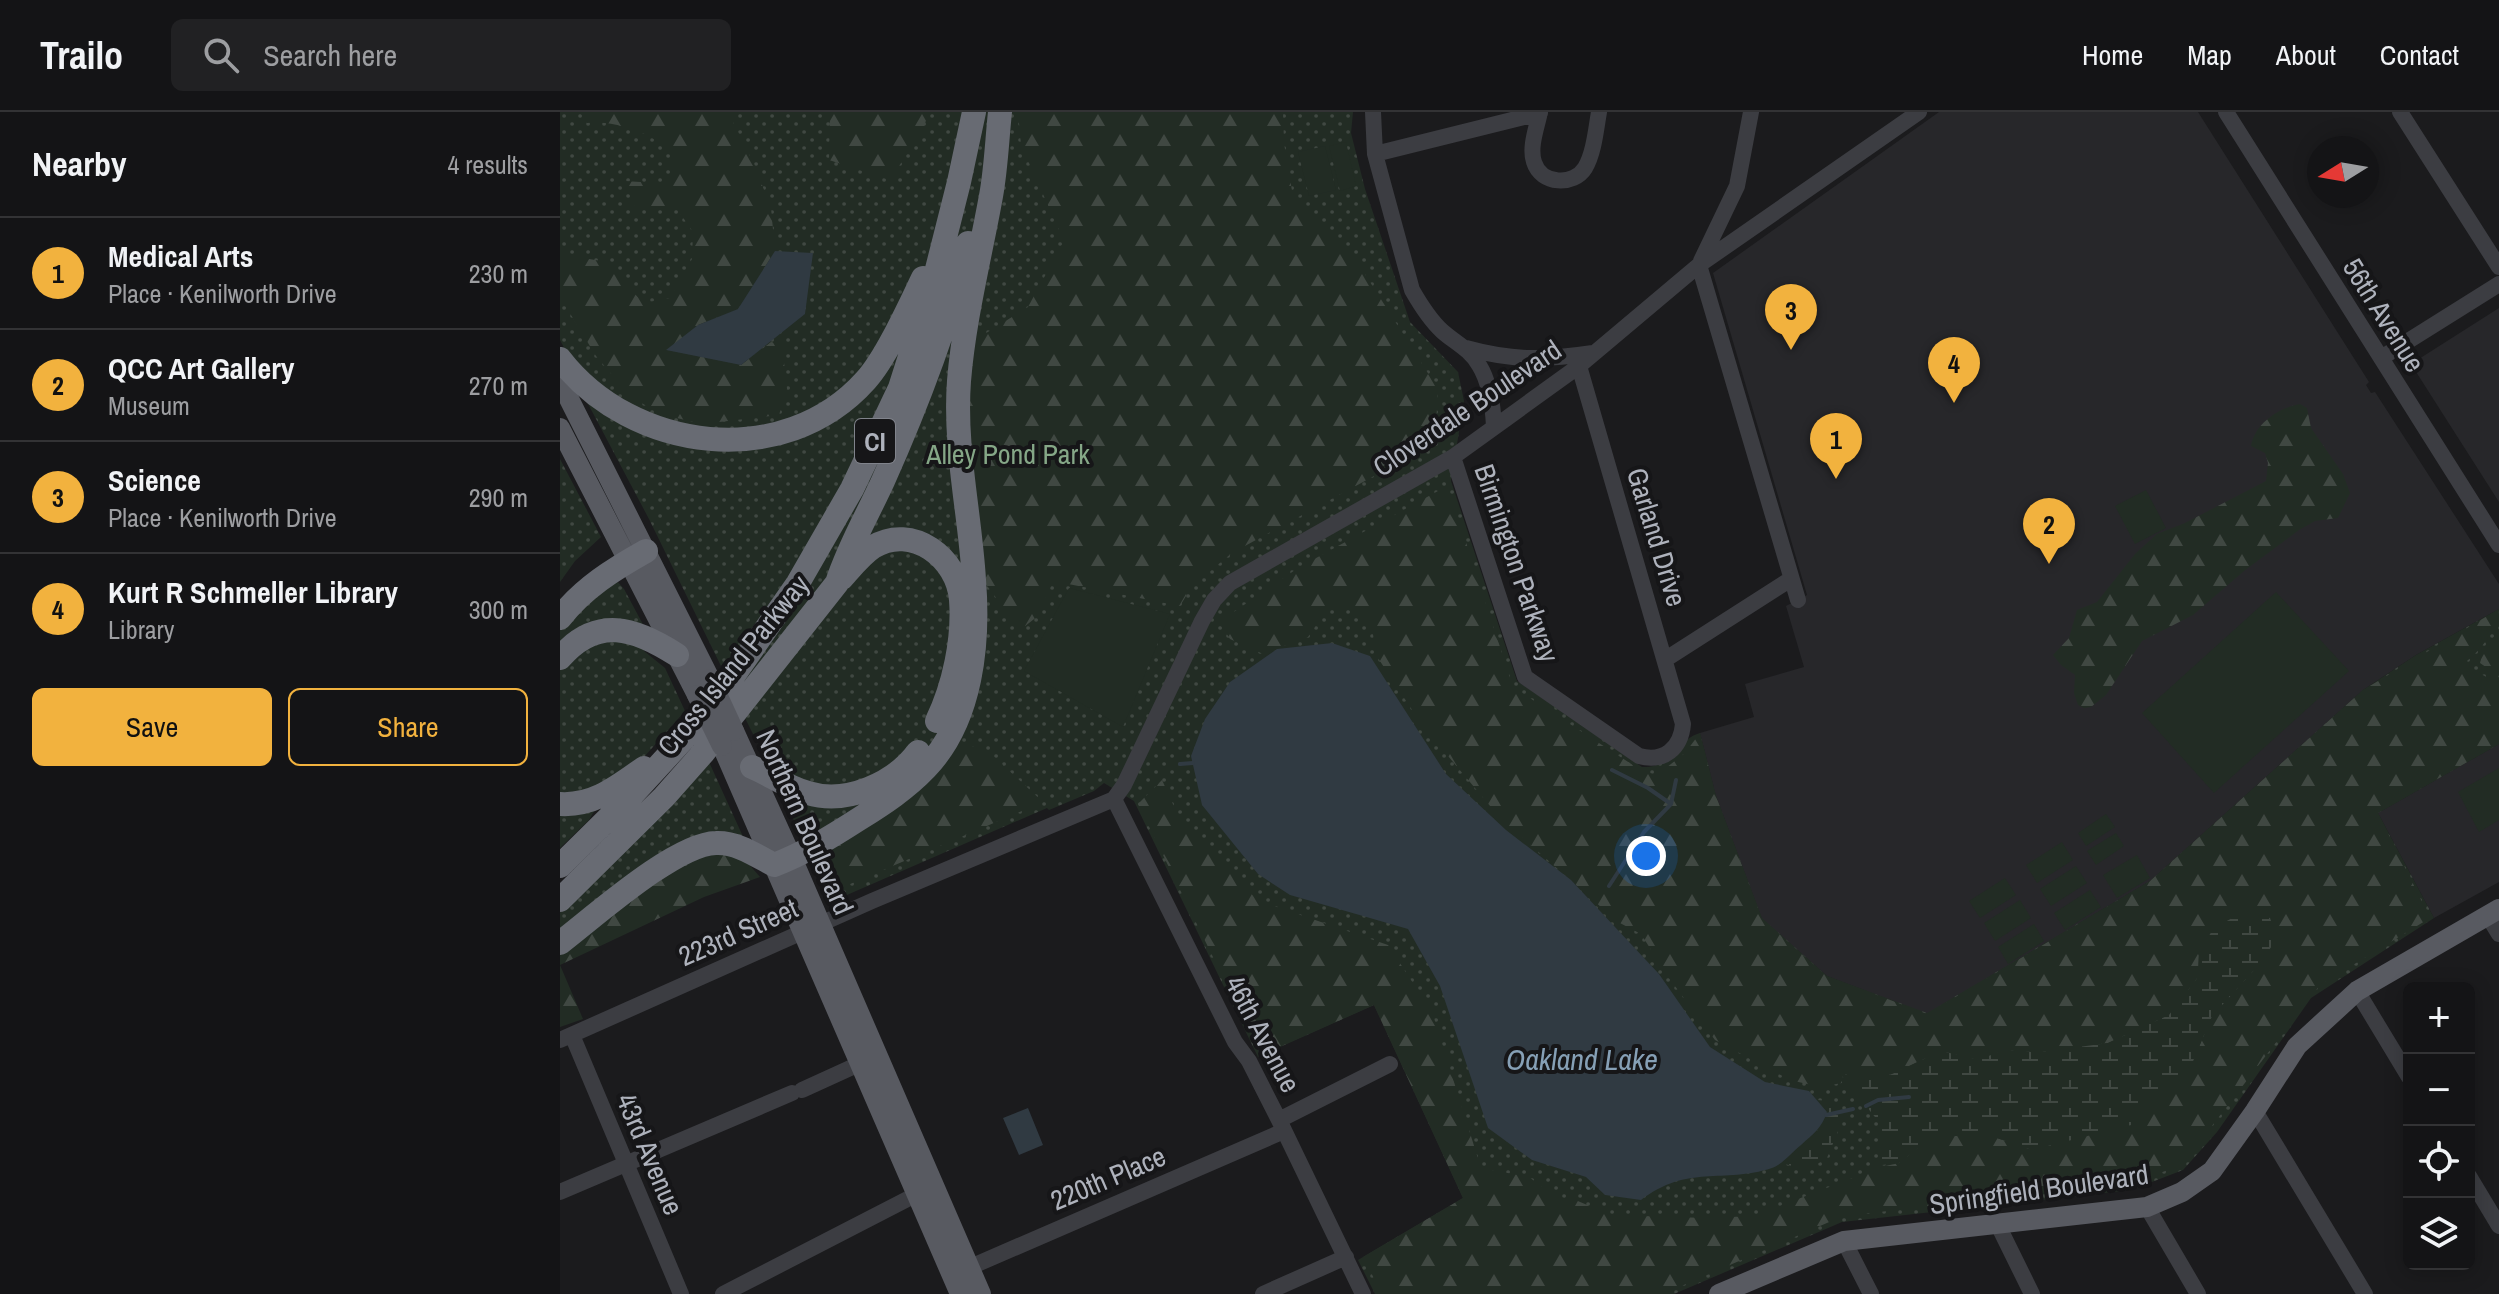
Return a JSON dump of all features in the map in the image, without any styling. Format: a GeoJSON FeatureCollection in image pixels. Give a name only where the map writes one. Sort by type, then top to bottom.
{"type":"FeatureCollection","features":[{"type":"Feature","properties":{"kind":"highway","name":"Cross Island Parkway"},"geometry":{"type":"LineString","coordinates":[[560,866],[687,735],[734,675],[798,583],[852,489],[900,388],[934,281],[974,112]]}},
{"type":"Feature","properties":{"kind":"highway","name":"Cross Island Parkway"},"geometry":{"type":"LineString","coordinates":[[560,900],[653,808],[703,753],[837,583],[848,550],[882,483],[924,384],[967,248],[998,112]]}},
{"type":"Feature","properties":{"kind":"highway"},"geometry":{"type":"LineString","coordinates":[[560,943],[684,852],[715,843],[783,862],[821,844],[899,793],[944,746],[969,683],[976,625],[974,578],[959,445],[959,381],[991,192],[998,112]]}},
{"type":"Feature","properties":{"kind":"highway"},"geometry":{"type":"LineString","coordinates":[[560,359],[594,395],[624,415],[662,430],[725,441],[777,434],[804,425],[836,407],[868,378],[922,279],[959,182]]}},
{"type":"Feature","properties":{"kind":"highway"},"geometry":{"type":"LineString","coordinates":[[752,767],[793,788],[817,796],[859,792],[876,786],[913,759],[944,707],[955,663],[961,599],[956,577],[942,557],[925,545],[905,538],[888,540],[871,548],[837,583]]}},
{"type":"Feature","properties":{"kind":"highway"},"geometry":{"type":"LineString","coordinates":[[560,618],[583,592],[637,556]]}},
{"type":"Feature","properties":{"kind":"highway"},"geometry":{"type":"LineString","coordinates":[[560,658],[578,641],[606,630],[643,636],[677,655]]}},
{"type":"Feature","properties":{"kind":"highway"},"geometry":{"type":"LineString","coordinates":[[560,804],[580,805],[605,794],[687,735]]}},
{"type":"Feature","properties":{"kind":"main road","name":"Northern Boulevard"},"geometry":{"type":"LineString","coordinates":[[560,381],[677,655],[704,687]]}},
{"type":"Feature","properties":{"kind":"main road","name":"Northern Boulevard"},"geometry":{"type":"LineString","coordinates":[[560,428],[637,556],[704,687],[812,928],[961,1278],[981,1294]]}},
{"type":"Feature","properties":{"kind":"main road","name":"Northern Boulevard"},"geometry":{"type":"LineString","coordinates":[[728,738],[752,767],[783,862]]}},
{"type":"Feature","properties":{"kind":"main road","name":"Springfield Boulevard"},"geometry":{"type":"LineString","coordinates":[[1719,1294],[1844,1241],[2147,1207],[2182,1192],[2212,1171],[2297,1046],[2357,991],[2493,912]]}},
{"type":"Feature","properties":{"kind":"street"},"geometry":{"type":"LineString","coordinates":[[1373,112],[1375,154],[1412,290],[1442,331],[1464,347],[1480,366],[1493,410],[1494,426]]}},
{"type":"Feature","properties":{"kind":"street"},"geometry":{"type":"LineString","coordinates":[[1375,154],[1540,112],[1532,150],[1534,163],[1544,175],[1559,181],[1574,178],[1588,165],[1599,112]]}},
{"type":"Feature","properties":{"kind":"street"},"geometry":{"type":"LineString","coordinates":[[1751,112],[1737,186],[1699,265],[1798,600]]}},
{"type":"Feature","properties":{"kind":"street","name":"Cloverdale Boulevard"},"geometry":{"type":"LineString","coordinates":[[1114,799],[1124,785],[1202,621],[1221,591],[1289,548],[1453,457],[1579,366],[1699,265],[1919,112]]}},
{"type":"Feature","properties":{"kind":"street","name":"56th Avenue"},"geometry":{"type":"LineString","coordinates":[[2226,112],[2499,545]]}},
{"type":"Feature","properties":{"kind":"street"},"geometry":{"type":"LineString","coordinates":[[2400,112],[2499,267]]}},
{"type":"Feature","properties":{"kind":"street"},"geometry":{"type":"LineString","coordinates":[[1731,203],[1743,216],[1758,222]]}},
{"type":"Feature","properties":{"kind":"street"},"geometry":{"type":"LineString","coordinates":[[2381,358],[2499,284]]}},
{"type":"Feature","properties":{"kind":"street"},"geometry":{"type":"LineString","coordinates":[[1464,347],[1514,359],[1548,359],[1595,353]]}},
{"type":"Feature","properties":{"kind":"street","name":"Garland Drive"},"geometry":{"type":"LineString","coordinates":[[1579,366],[1683,724]]}},
{"type":"Feature","properties":{"kind":"street","name":"Birmington Parkway"},"geometry":{"type":"LineString","coordinates":[[1453,457],[1525,677],[1645,758],[1669,753],[1679,743],[1683,724]]}},
{"type":"Feature","properties":{"kind":"street"},"geometry":{"type":"LineString","coordinates":[[1666,659],[1791,579]]}},
{"type":"Feature","properties":{"kind":"street","name":"223rd Street"},"geometry":{"type":"LineString","coordinates":[[566,1037],[1114,799]]}},
{"type":"Feature","properties":{"kind":"street","name":"46th Avenue"},"geometry":{"type":"LineString","coordinates":[[1114,799],[1235,1042],[1249,1061],[1282,1126],[1363,1294]]}},
{"type":"Feature","properties":{"kind":"street"},"geometry":{"type":"LineString","coordinates":[[2493,912],[2499,934]]}},
{"type":"Feature","properties":{"kind":"street"},"geometry":{"type":"LineString","coordinates":[[2357,991],[2403,1067]]}},
{"type":"Feature","properties":{"kind":"street","name":"43rd Avenue"},"geometry":{"type":"LineString","coordinates":[[566,1037],[627,1165],[681,1294]]}},
{"type":"Feature","properties":{"kind":"street"},"geometry":{"type":"LineString","coordinates":[[560,1192],[869,1060]]}},
{"type":"Feature","properties":{"kind":"street","name":"220th Place"},"geometry":{"type":"LineString","coordinates":[[961,1278],[1282,1126],[1390,1064]]}},
{"type":"Feature","properties":{"kind":"street"},"geometry":{"type":"LineString","coordinates":[[2255,1111],[2365,1294]]}},
{"type":"Feature","properties":{"kind":"street"},"geometry":{"type":"LineString","coordinates":[[2475,1186],[2499,1226]]}},
{"type":"Feature","properties":{"kind":"street"},"geometry":{"type":"LineString","coordinates":[[723,1294],[925,1190]]}},
{"type":"Feature","properties":{"kind":"street"},"geometry":{"type":"LineString","coordinates":[[2147,1207],[2198,1294]]}},
{"type":"Feature","properties":{"kind":"street"},"geometry":{"type":"LineString","coordinates":[[1998,1225],[2032,1294]]}},
{"type":"Feature","properties":{"kind":"street"},"geometry":{"type":"LineString","coordinates":[[1844,1241],[1871,1294]]}},
{"type":"Feature","properties":{"kind":"street"},"geometry":{"type":"LineString","coordinates":[[1263,1294],[1346,1257]]}},
{"type":"Feature","properties":{"kind":"shaded area"},"geometry":{"type":"Polygon","coordinates":[[[1939,112],[2198,112],[2369,382],[2366,385],[2371,393],[2375,392],[2499,584],[2499,609],[2416,655],[2363,690],[2150,881],[1927,1014],[1827,976],[1762,919],[1716,796],[1700,733],[1754,717],[1745,684],[1804,667],[1786,606],[1807,595],[1713,273],[1939,112]]]}},
{"type":"Feature","properties":{"kind":"shaded area"},"geometry":{"type":"Polygon","coordinates":[[[2499,308],[2499,502],[2411,364],[2499,308]]]}},
{"type":"Feature","properties":{"kind":"shaded area"},"geometry":{"type":"Polygon","coordinates":[[[2499,744],[2499,882],[2434,918],[2378,813],[2499,744]]]}},
{"type":"Feature","properties":{"kind":"green space","name":"Alley Pond Park"},"geometry":{"type":"Polygon","coordinates":[[[560,112],[1353,112],[1351,133],[1365,189],[1410,322],[1458,372],[1464,401],[1451,481],[1517,681],[1642,767],[1668,759],[1685,741],[1700,733],[1716,796],[1762,918],[1827,976],[1927,1013],[2150,881],[2363,690],[2416,655],[2499,609],[2499,744],[2378,813],[2434,918],[2311,998],[2217,1132],[2183,1170],[2131,1190],[1842,1222],[1674,1294],[1375,1294],[1358,1260],[1463,1198],[1374,1005],[1258,1057],[1134,801],[1104,783],[1094,791],[1049,810],[1047,808],[833,901],[807,842],[776,786],[783,788],[771,760],[763,754],[745,718],[747,706],[726,659],[721,666],[586,400],[595,406],[560,340],[560,112]]]}},
{"type":"Feature","properties":{"kind":"green space"},"geometry":{"type":"Polygon","coordinates":[[[580,112],[728,112],[754,164],[771,208],[775,251],[738,309],[698,325],[741,365],[771,342],[782,344],[787,389],[779,415],[702,424],[660,414],[630,396],[596,356],[560,297],[560,254],[601,261],[644,303],[670,298],[692,259],[693,232],[675,206],[636,210],[624,181],[673,184],[672,151],[632,129],[587,123],[580,112]]]}},
{"type":"Feature","properties":{"kind":"green space"},"geometry":{"type":"Polygon","coordinates":[[[830,112],[929,112],[923,129],[890,180],[829,160],[830,112]]]}},
{"type":"Feature","properties":{"kind":"green space"},"geometry":{"type":"Polygon","coordinates":[[[1018,112],[1283,112],[1284,143],[1293,197],[1363,271],[1438,389],[1435,443],[1232,553],[1192,586],[1180,606],[1053,581],[1038,616],[1020,630],[985,583],[968,443],[971,363],[975,340],[1028,307],[1064,241],[1021,145],[1018,112]]]}},
{"type":"Feature","properties":{"kind":"green space"},"geometry":{"type":"Polygon","coordinates":[[[1346,142],[1356,186],[1340,191],[1329,146],[1346,142]]]}},
{"type":"Feature","properties":{"kind":"green space"},"geometry":{"type":"Polygon","coordinates":[[[1325,146],[1336,190],[1309,196],[1298,152],[1325,146]]]}},
{"type":"Feature","properties":{"kind":"green space"},"geometry":{"type":"Polygon","coordinates":[[[2300,404],[2307,408],[2311,428],[2343,474],[2350,493],[2338,518],[2315,521],[2299,530],[2244,571],[2193,615],[2142,641],[2106,695],[2091,707],[2078,705],[2074,693],[2075,675],[2053,655],[2069,638],[2077,610],[2097,602],[2135,554],[2157,534],[2266,481],[2268,463],[2265,453],[2251,446],[2253,438],[2269,418],[2300,404]]]}},
{"type":"Feature","properties":{"kind":"green space"},"geometry":{"type":"Polygon","coordinates":[[[560,459],[601,537],[575,561],[560,582],[560,459]]]}},
{"type":"Feature","properties":{"kind":"green space"},"geometry":{"type":"Polygon","coordinates":[[[2146,490],[2166,528],[2135,544],[2115,506],[2146,490]]]}},
{"type":"Feature","properties":{"kind":"green space"},"geometry":{"type":"Polygon","coordinates":[[[1438,491],[1450,493],[1513,687],[1642,771],[1657,775],[1685,753],[1700,733],[1716,796],[1762,919],[1827,976],[1927,1014],[2150,881],[2363,690],[2499,609],[2488,638],[2467,661],[2472,669],[2499,684],[2499,744],[2378,813],[2430,918],[2320,985],[2182,1165],[2129,1184],[1843,1216],[1663,1294],[1382,1294],[1363,1257],[1463,1198],[1374,1005],[1261,1055],[1138,804],[1162,780],[1177,813],[1257,900],[1388,945],[1432,1012],[1481,1168],[1529,1177],[1556,1197],[1573,1199],[1611,1215],[1754,1216],[1881,1167],[1899,1163],[1933,1136],[1991,1136],[2032,1150],[2191,1066],[2212,1016],[2256,968],[2199,951],[2198,977],[2169,1015],[2108,1043],[2042,1052],[2004,1050],[1980,1060],[1941,1051],[1890,1075],[1842,1075],[1842,1083],[1820,1087],[1790,1080],[1715,1040],[1641,934],[1618,922],[1501,819],[1422,725],[1376,655],[1373,634],[1350,607],[1327,609],[1308,637],[1263,654],[1230,639],[1219,622],[1298,568],[1438,491]]]}},
{"type":"Feature","properties":{"kind":"green space"},"geometry":{"type":"Polygon","coordinates":[[[616,580],[647,632],[560,647],[560,629],[616,580]]]}},
{"type":"Feature","properties":{"kind":"green space"},"geometry":{"type":"Polygon","coordinates":[[[1069,588],[1170,614],[1123,727],[1024,671],[1069,588]]]}},
{"type":"Feature","properties":{"kind":"green space"},"geometry":{"type":"Polygon","coordinates":[[[2276,592],[2349,671],[2214,793],[2142,713],[2276,592]]]}},
{"type":"Feature","properties":{"kind":"green space"},"geometry":{"type":"Polygon","coordinates":[[[2499,629],[2499,676],[2480,663],[2499,629]]]}},
{"type":"Feature","properties":{"kind":"green space"},"geometry":{"type":"Polygon","coordinates":[[[594,639],[645,644],[644,651],[665,668],[685,711],[636,766],[598,792],[560,797],[560,667],[594,639]]]}},
{"type":"Feature","properties":{"kind":"green space"},"geometry":{"type":"Polygon","coordinates":[[[953,738],[991,754],[1043,802],[836,890],[819,865],[825,853],[953,738]]]}},
{"type":"Feature","properties":{"kind":"green space"},"geometry":{"type":"Polygon","coordinates":[[[709,762],[745,841],[560,933],[560,912],[709,762]]]}},
{"type":"Feature","properties":{"kind":"green space"},"geometry":{"type":"Polygon","coordinates":[[[2499,768],[2499,820],[2479,832],[2458,792],[2499,768]]]}},
{"type":"Feature","properties":{"kind":"green space"},"geometry":{"type":"Polygon","coordinates":[[[597,806],[589,820],[560,848],[560,810],[597,806]]]}},
{"type":"Feature","properties":{"kind":"green space"},"geometry":{"type":"Polygon","coordinates":[[[2106,814],[2115,827],[2086,846],[2078,833],[2106,814]]]}},
{"type":"Feature","properties":{"kind":"green space"},"geometry":{"type":"Polygon","coordinates":[[[2116,833],[2124,846],[2096,865],[2087,851],[2116,833]]]}},
{"type":"Feature","properties":{"kind":"green space"},"geometry":{"type":"Polygon","coordinates":[[[2062,842],[2073,860],[2037,883],[2026,865],[2062,842]]]}},
{"type":"Feature","properties":{"kind":"green space"},"geometry":{"type":"Polygon","coordinates":[[[724,850],[746,861],[760,877],[704,897],[560,965],[560,948],[701,853],[724,850]]]}},
{"type":"Feature","properties":{"kind":"green space"},"geometry":{"type":"Polygon","coordinates":[[[2137,855],[2150,878],[2117,898],[2103,875],[2137,855]]]}},
{"type":"Feature","properties":{"kind":"green space"},"geometry":{"type":"Polygon","coordinates":[[[2076,866],[2087,883],[2051,906],[2040,889],[2076,866]]]}},
{"type":"Feature","properties":{"kind":"green space"},"geometry":{"type":"Polygon","coordinates":[[[2005,878],[2016,895],[1980,918],[1969,901],[2005,878]]]}},
{"type":"Feature","properties":{"kind":"green space"},"geometry":{"type":"Polygon","coordinates":[[[2090,890],[2101,907],[2065,930],[2054,913],[2090,890]]]}},
{"type":"Feature","properties":{"kind":"green space"},"geometry":{"type":"Polygon","coordinates":[[[2020,900],[2031,918],[1995,941],[1984,923],[2020,900]]]}},
{"type":"Feature","properties":{"kind":"green space"},"geometry":{"type":"Polygon","coordinates":[[[2245,911],[2270,918],[2277,939],[2256,968],[2212,1016],[2191,1066],[2131,1125],[2032,1150],[1991,1136],[1934,1136],[1899,1163],[1882,1165],[1879,1122],[1841,1075],[1890,1075],[1941,1051],[1980,1060],[2002,1050],[2042,1052],[2108,1043],[2169,1015],[2198,977],[2199,951],[2214,928],[2245,911]]]}},
{"type":"Feature","properties":{"kind":"green space"},"geometry":{"type":"Polygon","coordinates":[[[2034,924],[2044,941],[2008,964],[1998,947],[2034,924]]]}},
{"type":"Feature","properties":{"kind":"green space"},"geometry":{"type":"Polygon","coordinates":[[[560,965],[583,1019],[560,1027],[560,965]]]}},
{"type":"Feature","properties":{"kind":"green space"},"geometry":{"type":"Polygon","coordinates":[[[1817,1100],[1829,1101],[1845,1114],[1827,1158],[1807,1170],[1781,1163],[1823,1126],[1827,1112],[1817,1100]]]}},
{"type":"Feature","properties":{"kind":"water"},"geometry":{"type":"Polygon","coordinates":[[[775,251],[813,253],[805,314],[741,365],[666,350],[698,325],[738,309],[775,251]]]}},
{"type":"Feature","properties":{"kind":"water","name":"Oakland Lake"},"geometry":{"type":"Polygon","coordinates":[[[1332,643],[1370,656],[1446,774],[1506,830],[1571,880],[1659,974],[1710,1047],[1765,1082],[1809,1091],[1827,1112],[1813,1134],[1772,1168],[1737,1175],[1690,1178],[1658,1189],[1641,1200],[1605,1195],[1586,1177],[1532,1160],[1488,1128],[1440,986],[1408,929],[1290,895],[1258,874],[1202,805],[1191,756],[1205,719],[1230,682],[1277,649],[1332,643]]]}},
{"type":"Feature","properties":{"kind":"water"},"geometry":{"type":"Polygon","coordinates":[[[1028,1108],[1043,1145],[1019,1155],[1003,1118],[1028,1108]]]}},
{"type":"Feature","properties":{"kind":"waterway"},"geometry":{"type":"LineString","coordinates":[[1180,764],[1193,763]]}},
{"type":"Feature","properties":{"kind":"waterway"},"geometry":{"type":"LineString","coordinates":[[1609,886],[1644,832],[1671,804],[1612,770]]}},
{"type":"Feature","properties":{"kind":"waterway"},"geometry":{"type":"LineString","coordinates":[[1671,804],[1676,780]]}},
{"type":"Feature","properties":{"kind":"waterway"},"geometry":{"type":"LineString","coordinates":[[1866,1106],[1878,1100],[1909,1097]]}},
{"type":"Feature","properties":{"kind":"waterway"},"geometry":{"type":"LineString","coordinates":[[1826,1115],[1853,1109]]}},
{"type":"Feature","properties":{"kind":"place","name":"Science"},"geometry":{"type":"Point","coordinates":[1791,350]}},
{"type":"Feature","properties":{"kind":"place","name":"Kurt R Schmeller Library"},"geometry":{"type":"Point","coordinates":[1954,403]}},
{"type":"Feature","properties":{"kind":"place","name":"Medical Arts"},"geometry":{"type":"Point","coordinates":[1836,479]}},
{"type":"Feature","properties":{"kind":"place","name":"QCC Art Gallery"},"geometry":{"type":"Point","coordinates":[2049,564]}}]}
